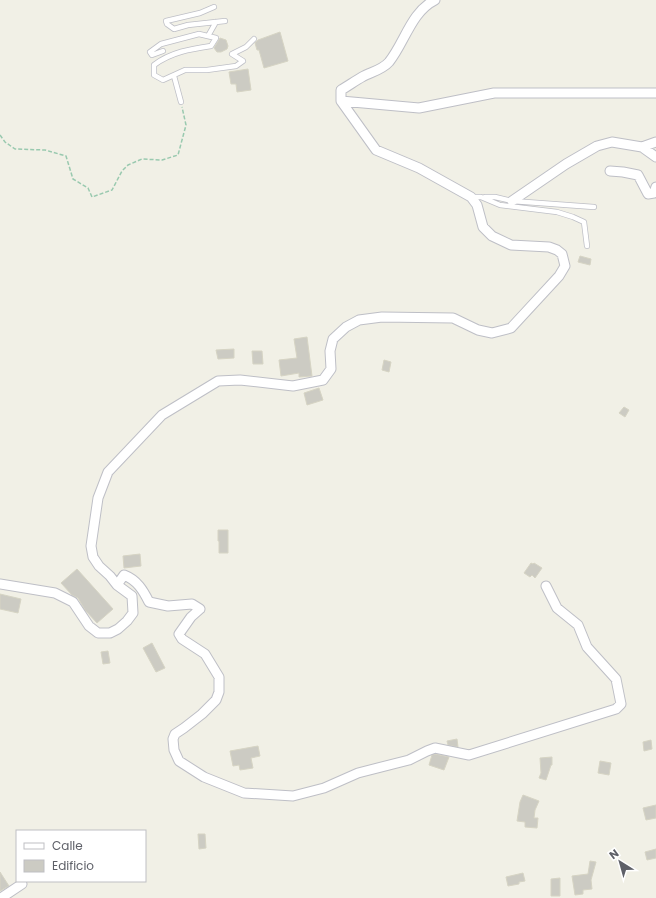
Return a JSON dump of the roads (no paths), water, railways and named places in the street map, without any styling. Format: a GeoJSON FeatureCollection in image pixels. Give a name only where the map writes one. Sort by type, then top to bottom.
{"type":"FeatureCollection","features":[{"type":"Feature","properties":{"kind":"street"},"geometry":{"type":"LineString","coordinates":[[0,584],[55,593],[73,602],[89,626],[98,633],[110,633],[118,629],[133,613],[132,596],[117,585],[99,566],[93,557],[91,546],[98,498],[108,472],[162,415],[218,381],[240,380],[293,386],[323,380],[330,369],[330,351],[333,339],[346,327],[359,320],[382,317],[453,318],[478,330],[492,333],[511,328],[559,276],[565,266],[562,254],[549,247],[511,245],[492,236],[483,227],[476,197],[419,168],[376,150],[341,101],[341,90],[364,76],[381,69],[389,62],[420,12],[435,0]]}},
{"type":"Feature","properties":{"kind":"street"},"geometry":{"type":"LineString","coordinates":[[341,101],[419,108],[494,93],[656,93]]}},
{"type":"Feature","properties":{"kind":"street"},"geometry":{"type":"LineString","coordinates":[[512,201],[566,164],[597,146],[612,142],[642,147],[656,157]]}},
{"type":"Feature","properties":{"kind":"street"},"geometry":{"type":"LineString","coordinates":[[642,147],[656,142]]}},
{"type":"Feature","properties":{"kind":"street"},"geometry":{"type":"LineString","coordinates":[[610,171],[638,175],[648,194],[654,193],[656,187]]}},
{"type":"Feature","properties":{"kind":"street"},"geometry":{"type":"LineString","coordinates":[[117,585],[124,575],[132,578],[142,587],[149,602],[168,606],[192,604],[200,609],[191,617],[179,634],[182,639],[205,654],[220,677],[219,692],[216,700],[202,714],[175,734],[173,739],[174,750],[179,761],[204,776],[244,793],[293,796],[324,788],[358,773],[409,760],[435,748],[469,756],[616,709],[621,704],[616,679],[587,647],[578,625],[557,608],[546,586]]}},
{"type":"Feature","properties":{"kind":"street"},"geometry":{"type":"LineString","coordinates":[[1,898],[22,884]]}},
{"type":"Feature","properties":{"kind":"lane"},"geometry":{"type":"LineString","coordinates":[[214,7],[200,13],[166,21],[167,24],[174,29],[225,21]]}},
{"type":"Feature","properties":{"kind":"lane"},"geometry":{"type":"LineString","coordinates":[[208,36],[216,22]]}},
{"type":"Feature","properties":{"kind":"lane"},"geometry":{"type":"LineString","coordinates":[[163,51],[152,55],[150,52],[161,44],[200,34],[216,38],[211,46],[180,52],[164,58],[154,65],[154,75],[163,80],[185,70],[207,70],[236,66],[243,61],[232,54],[246,47],[254,39]]}},
{"type":"Feature","properties":{"kind":"lane"},"geometry":{"type":"LineString","coordinates":[[174,76],[181,102]]}},
{"type":"Feature","properties":{"kind":"lane"},"geometry":{"type":"LineString","coordinates":[[476,197],[495,197],[512,201],[594,207]]}},
{"type":"Feature","properties":{"kind":"lane"},"geometry":{"type":"LineString","coordinates":[[476,197],[500,205],[557,212],[572,216],[584,222],[586,246]]}}]}
